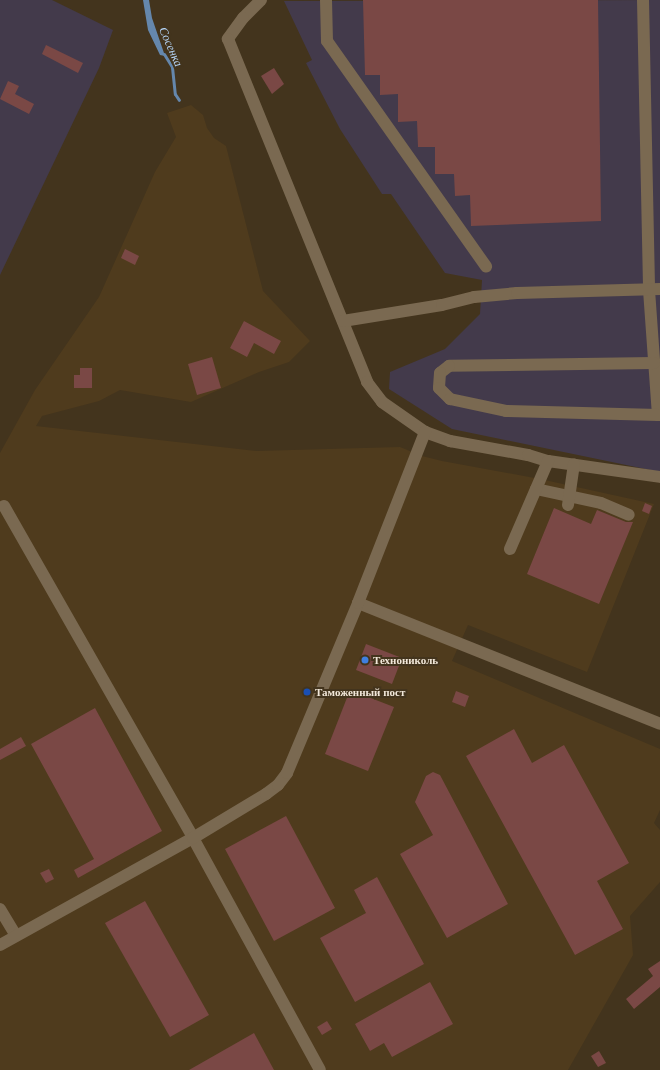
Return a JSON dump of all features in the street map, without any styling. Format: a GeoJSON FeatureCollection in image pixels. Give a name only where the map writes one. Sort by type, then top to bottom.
{"type":"FeatureCollection","features":[{"type":"Feature","properties":{"kind":"street"},"geometry":{"type":"LineString","coordinates":[[261,0],[243,18],[228,39],[367,382],[382,402],[425,432],[450,441],[528,455],[548,461],[660,477]]}},
{"type":"Feature","properties":{"kind":"street"},"geometry":{"type":"LineString","coordinates":[[326,0],[327,41],[486,266]]}},
{"type":"Feature","properties":{"kind":"street"},"geometry":{"type":"LineString","coordinates":[[643,0],[655,289],[656,342],[654,363],[659,415],[506,411],[450,399],[440,388],[440,373],[449,366],[654,363]]}},
{"type":"Feature","properties":{"kind":"street"},"geometry":{"type":"LineString","coordinates":[[343,321],[442,305],[474,297],[517,293],[655,289]]}},
{"type":"Feature","properties":{"kind":"street"},"geometry":{"type":"LineString","coordinates":[[0,945],[193,838],[266,794],[278,785],[287,773],[358,602],[425,432]]}},
{"type":"Feature","properties":{"kind":"street"},"geometry":{"type":"LineString","coordinates":[[510,549],[548,461]]}},
{"type":"Feature","properties":{"kind":"street"},"geometry":{"type":"LineString","coordinates":[[568,501],[574,464]]}},
{"type":"Feature","properties":{"kind":"street"},"geometry":{"type":"LineString","coordinates":[[536,490],[568,501],[601,503],[629,515]]}},
{"type":"Feature","properties":{"kind":"street"},"geometry":{"type":"LineString","coordinates":[[4,506],[193,838],[320,1070]]}},
{"type":"Feature","properties":{"kind":"street"},"geometry":{"type":"LineString","coordinates":[[358,602],[660,724]]}},
{"type":"Feature","properties":{"kind":"street"},"geometry":{"type":"LineString","coordinates":[[0,909],[16,936]]}},
{"type":"Feature","properties":{"kind":"shaded area"},"geometry":{"type":"Polygon","coordinates":[[[0,0],[52,0],[113,30],[99,68],[0,275],[0,0]]]}},
{"type":"Feature","properties":{"kind":"shaded area"},"geometry":{"type":"Polygon","coordinates":[[[660,0],[660,472],[452,429],[389,389],[390,372],[445,349],[480,314],[482,280],[445,273],[391,194],[382,194],[340,129],[306,63],[312,60],[284,1],[660,0]]]}},
{"type":"Feature","properties":{"kind":"shaded area"},"geometry":{"type":"Polygon","coordinates":[[[191,105],[203,115],[207,128],[214,138],[226,146],[263,291],[310,341],[289,362],[259,372],[191,402],[120,390],[99,401],[42,416],[36,426],[257,451],[400,447],[422,456],[442,461],[540,479],[654,504],[587,672],[468,625],[452,661],[660,749],[660,810],[654,823],[660,830],[660,882],[630,916],[633,955],[568,1070],[0,1070],[0,453],[35,390],[99,297],[155,172],[176,137],[167,113],[191,105]]]}},
{"type":"Feature","properties":{"kind":"water"},"geometry":{"type":"Polygon","coordinates":[[[143,0],[149,0],[152,18],[165,56],[160,55],[148,30],[143,0]]]}},
{"type":"Feature","properties":{"kind":"building"},"geometry":{"type":"Polygon","coordinates":[[[363,0],[598,0],[601,221],[471,226],[470,195],[455,196],[454,174],[435,174],[435,147],[418,147],[417,121],[398,122],[398,94],[380,95],[380,75],[365,75],[363,0]]]}},
{"type":"Feature","properties":{"kind":"building"},"geometry":{"type":"Polygon","coordinates":[[[46,45],[83,63],[78,73],[42,54],[46,45]]]}},
{"type":"Feature","properties":{"kind":"building"},"geometry":{"type":"Polygon","coordinates":[[[274,68],[284,84],[272,94],[261,76],[274,68]]]}},
{"type":"Feature","properties":{"kind":"building"},"geometry":{"type":"Polygon","coordinates":[[[8,81],[19,86],[15,94],[34,104],[29,114],[0,99],[8,81]]]}},
{"type":"Feature","properties":{"kind":"building"},"geometry":{"type":"Polygon","coordinates":[[[125,249],[139,256],[135,265],[121,258],[125,249]]]}},
{"type":"Feature","properties":{"kind":"building"},"geometry":{"type":"Polygon","coordinates":[[[244,321],[281,341],[274,354],[254,343],[247,357],[230,348],[244,321]]]}},
{"type":"Feature","properties":{"kind":"building"},"geometry":{"type":"Polygon","coordinates":[[[212,357],[221,388],[197,395],[188,364],[212,357]]]}},
{"type":"Feature","properties":{"kind":"building"},"geometry":{"type":"Polygon","coordinates":[[[80,368],[92,368],[92,388],[74,388],[74,375],[80,375],[80,368]]]}},
{"type":"Feature","properties":{"kind":"building"},"geometry":{"type":"Polygon","coordinates":[[[645,503],[652,506],[649,514],[642,511],[645,503]]]}},
{"type":"Feature","properties":{"kind":"building"},"geometry":{"type":"Polygon","coordinates":[[[554,508],[591,524],[597,510],[626,522],[633,522],[599,604],[527,574],[554,508]]]}},
{"type":"Feature","properties":{"kind":"building"},"geometry":{"type":"Polygon","coordinates":[[[366,644],[402,658],[392,684],[356,670],[366,644]]]}},
{"type":"Feature","properties":{"kind":"building"},"geometry":{"type":"Polygon","coordinates":[[[350,690],[394,707],[368,771],[325,754],[350,690]]]}},
{"type":"Feature","properties":{"kind":"building"},"geometry":{"type":"Polygon","coordinates":[[[456,691],[469,696],[465,707],[452,702],[456,691]]]}},
{"type":"Feature","properties":{"kind":"building"},"geometry":{"type":"Polygon","coordinates":[[[95,708],[162,831],[78,878],[74,870],[94,859],[31,744],[95,708]]]}},
{"type":"Feature","properties":{"kind":"building"},"geometry":{"type":"Polygon","coordinates":[[[514,729],[532,763],[564,745],[629,863],[597,881],[623,929],[575,955],[466,756],[514,729]]]}},
{"type":"Feature","properties":{"kind":"building"},"geometry":{"type":"Polygon","coordinates":[[[21,737],[26,746],[0,760],[0,749],[21,737]]]}},
{"type":"Feature","properties":{"kind":"building"},"geometry":{"type":"Polygon","coordinates":[[[433,772],[440,775],[508,904],[447,938],[400,854],[433,835],[415,802],[426,776],[433,772]]]}},
{"type":"Feature","properties":{"kind":"building"},"geometry":{"type":"Polygon","coordinates":[[[286,816],[335,908],[274,941],[225,849],[286,816]]]}},
{"type":"Feature","properties":{"kind":"building"},"geometry":{"type":"Polygon","coordinates":[[[49,869],[54,879],[46,883],[40,873],[49,869]]]}},
{"type":"Feature","properties":{"kind":"building"},"geometry":{"type":"Polygon","coordinates":[[[377,877],[424,964],[355,1002],[320,938],[366,913],[354,890],[377,877]]]}},
{"type":"Feature","properties":{"kind":"building"},"geometry":{"type":"Polygon","coordinates":[[[145,901],[209,1015],[170,1037],[105,923],[145,901]]]}},
{"type":"Feature","properties":{"kind":"building"},"geometry":{"type":"Polygon","coordinates":[[[660,961],[660,987],[634,1009],[626,999],[653,976],[648,969],[660,961]]]}},
{"type":"Feature","properties":{"kind":"building"},"geometry":{"type":"Polygon","coordinates":[[[430,982],[453,1024],[392,1057],[384,1043],[370,1051],[355,1024],[430,982]]]}},
{"type":"Feature","properties":{"kind":"building"},"geometry":{"type":"Polygon","coordinates":[[[327,1021],[332,1029],[322,1035],[317,1027],[327,1021]]]}},
{"type":"Feature","properties":{"kind":"building"},"geometry":{"type":"Polygon","coordinates":[[[254,1033],[274,1070],[189,1070],[254,1033]]]}},
{"type":"Feature","properties":{"kind":"building"},"geometry":{"type":"Polygon","coordinates":[[[599,1051],[606,1063],[598,1067],[591,1056],[599,1051]]]}},
{"type":"Feature","properties":{"kind":"waterway","name":"Сосенка"},"geometry":{"type":"LineString","coordinates":[[164,54],[172,67],[175,94],[179,100]]}},
{"type":"Feature","properties":{"kind":"place","name":"Технониколь"},"geometry":{"type":"Point","coordinates":[365,660]}},
{"type":"Feature","properties":{"kind":"place","name":"Таможенный пост"},"geometry":{"type":"Point","coordinates":[307,692]}}]}
